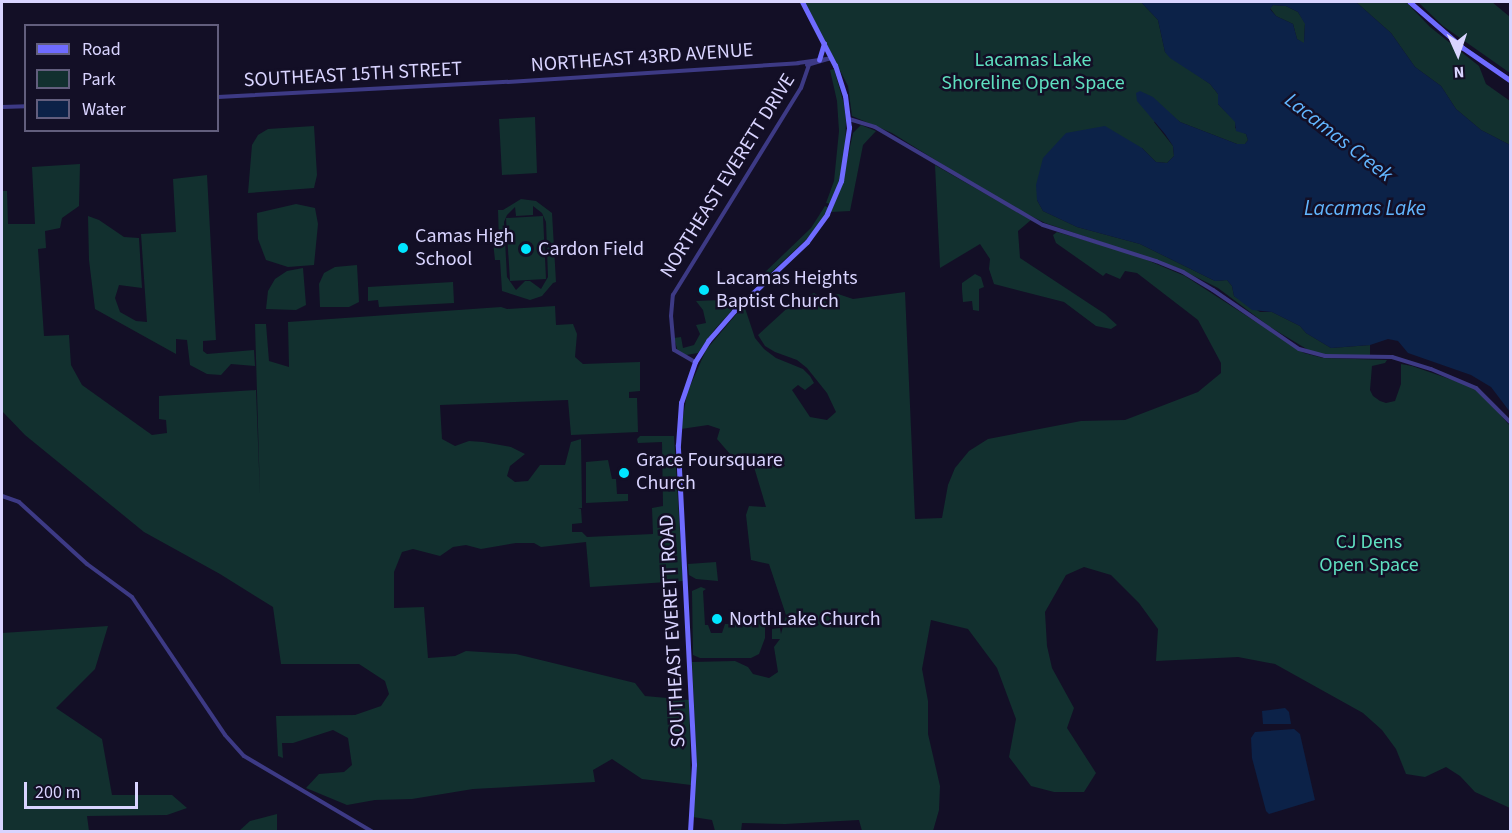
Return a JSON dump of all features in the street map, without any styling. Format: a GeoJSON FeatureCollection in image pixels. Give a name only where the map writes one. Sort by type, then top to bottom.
{"type":"FeatureCollection","features":[{"type":"Feature","properties":{"kind":"main road","name":"SOUTHEAST EVERETT ROAD"},"geometry":{"type":"LineString","coordinates":[[690,831],[694,765],[678,432],[683,393],[695,362],[714,333],[744,301],[807,242],[827,214],[844,170],[849,119],[843,86],[832,58],[802,2]]}},
{"type":"Feature","properties":{"kind":"main road"},"geometry":{"type":"LineString","coordinates":[[1410,2],[1462,47],[1510,80]]}},
{"type":"Feature","properties":{"kind":"main road"},"geometry":{"type":"LineString","coordinates":[[819,60],[824,44]]}},
{"type":"Feature","properties":{"kind":"street","name":"NORTHEAST 43RD AVENUE"},"geometry":{"type":"LineString","coordinates":[[489,84],[798,63],[832,58]]}},
{"type":"Feature","properties":{"kind":"street","name":"NORTHEAST 43RD AVENUE"},"geometry":{"type":"LineString","coordinates":[[798,63],[809,65],[832,58]]}},
{"type":"Feature","properties":{"kind":"street","name":"NORTHEAST EVERETT DRIVE"},"geometry":{"type":"LineString","coordinates":[[695,362],[674,350],[671,316],[673,295],[801,88],[809,65]]}},
{"type":"Feature","properties":{"kind":"street","name":"SOUTHEAST 15TH STREET"},"geometry":{"type":"LineString","coordinates":[[219,97],[489,84]]}},
{"type":"Feature","properties":{"kind":"street"},"geometry":{"type":"LineString","coordinates":[[2,106],[24,106]]}},
{"type":"Feature","properties":{"kind":"street"},"geometry":{"type":"LineString","coordinates":[[849,119],[861,120],[880,129],[1043,225],[1156,261],[1183,272],[1299,349],[1325,356],[1392,357],[1431,369],[1476,388],[1510,422]]}},
{"type":"Feature","properties":{"kind":"street"},"geometry":{"type":"LineString","coordinates":[[2,496],[19,502],[87,564],[132,597],[226,736],[244,756],[373,831]]}},
{"type":"Feature","properties":{"kind":"green space","name":"Lacamas Lake Shoreline Open Space"},"geometry":{"type":"Polygon","coordinates":[[[805,2],[1141,2],[1158,20],[1165,52],[1210,84],[1218,94],[1218,104],[1236,122],[1235,128],[1246,134],[1248,140],[1245,144],[1237,144],[1180,122],[1171,115],[1154,122],[1173,146],[1174,156],[1167,163],[1156,162],[1142,148],[1037,200],[1043,211],[1077,227],[1140,244],[1215,281],[1227,280],[1232,286],[1234,296],[1260,312],[1272,312],[1300,326],[1306,333],[1331,348],[1370,345],[1370,355],[1327,355],[1310,351],[1270,327],[1218,288],[1178,268],[1045,223],[1006,204],[892,133],[852,116],[848,86],[805,2]]]}},
{"type":"Feature","properties":{"kind":"green space"},"geometry":{"type":"Polygon","coordinates":[[[1356,2],[1406,2],[1430,27],[1479,66],[1486,84],[1510,101],[1510,145],[1481,130],[1456,109],[1441,86],[1415,67],[1391,33],[1356,2]]]}},
{"type":"Feature","properties":{"kind":"green space"},"geometry":{"type":"Polygon","coordinates":[[[1418,2],[1492,2],[1510,17],[1510,73],[1443,26],[1418,2]]]}},
{"type":"Feature","properties":{"kind":"green space"},"geometry":{"type":"Polygon","coordinates":[[[1273,5],[1286,6],[1298,12],[1305,23],[1304,44],[1297,39],[1293,24],[1276,16],[1270,8],[1273,5]]]}},
{"type":"Feature","properties":{"kind":"green space"},"geometry":{"type":"Polygon","coordinates":[[[834,69],[844,104],[846,121],[845,150],[839,182],[831,204],[826,203],[834,181],[839,131],[837,101],[830,70],[834,69]]]}},
{"type":"Feature","properties":{"kind":"green space"},"geometry":{"type":"Polygon","coordinates":[[[535,117],[537,173],[502,175],[499,119],[535,117]]]}},
{"type":"Feature","properties":{"kind":"green space"},"geometry":{"type":"Polygon","coordinates":[[[861,125],[876,131],[863,145],[850,211],[831,212],[841,188],[853,133],[861,125]]]}},
{"type":"Feature","properties":{"kind":"green space"},"geometry":{"type":"Polygon","coordinates":[[[314,126],[317,175],[314,188],[248,193],[252,145],[258,135],[268,129],[314,126]]]}},
{"type":"Feature","properties":{"kind":"green space"},"geometry":{"type":"Polygon","coordinates":[[[80,164],[79,206],[62,218],[60,228],[45,231],[46,248],[38,249],[44,336],[69,335],[71,365],[82,385],[152,435],[167,433],[166,420],[159,419],[159,396],[256,390],[260,495],[255,324],[266,324],[269,361],[289,367],[288,322],[501,307],[507,309],[555,306],[556,325],[573,324],[577,334],[575,357],[583,364],[640,362],[640,391],[629,392],[629,398],[637,398],[638,432],[571,435],[568,400],[440,405],[442,439],[455,446],[469,441],[483,442],[511,447],[525,454],[510,466],[507,476],[515,482],[528,481],[540,465],[565,465],[571,442],[581,439],[582,508],[578,508],[581,509],[582,523],[572,524],[572,532],[582,532],[587,537],[653,534],[652,508],[663,506],[662,442],[638,443],[637,439],[640,436],[674,436],[683,581],[590,587],[586,542],[541,547],[534,543],[516,543],[481,549],[466,545],[453,547],[440,556],[413,549],[402,552],[394,572],[394,608],[424,607],[428,658],[455,656],[466,651],[516,654],[635,683],[645,696],[689,700],[691,785],[642,779],[612,759],[593,770],[595,782],[473,789],[412,799],[375,800],[347,805],[306,788],[319,774],[344,772],[352,765],[348,738],[333,730],[293,743],[282,743],[283,758],[278,756],[276,716],[355,715],[381,706],[389,694],[385,681],[359,664],[281,664],[273,607],[220,574],[144,532],[25,435],[2,411],[2,191],[7,191],[8,224],[35,224],[32,167],[80,164]]]}},
{"type":"Feature","properties":{"kind":"green space"},"geometry":{"type":"Polygon","coordinates":[[[935,165],[1031,220],[1018,231],[1020,258],[1105,314],[1117,325],[1111,329],[1096,326],[1064,302],[994,284],[989,269],[990,259],[980,244],[940,268],[935,165]]]}},
{"type":"Feature","properties":{"kind":"green space"},"geometry":{"type":"Polygon","coordinates":[[[207,175],[216,340],[203,341],[203,351],[207,354],[254,350],[255,366],[231,364],[221,375],[207,374],[190,365],[187,340],[176,339],[176,354],[95,309],[89,260],[88,216],[99,220],[124,237],[139,238],[142,288],[119,285],[115,298],[120,312],[136,321],[147,322],[141,234],[176,232],[173,179],[207,175]]]}},
{"type":"Feature","properties":{"kind":"green space"},"geometry":{"type":"Polygon","coordinates":[[[521,199],[536,201],[552,213],[556,282],[542,296],[530,300],[502,291],[500,260],[495,260],[493,242],[499,241],[498,210],[503,210],[521,199]],[[533,206],[533,215],[516,216],[515,207],[504,222],[507,277],[516,290],[525,281],[530,281],[541,289],[548,277],[546,222],[542,213],[533,206]]]}},
{"type":"Feature","properties":{"kind":"green space"},"geometry":{"type":"Polygon","coordinates":[[[296,204],[315,208],[318,224],[314,265],[288,267],[266,260],[258,239],[257,213],[296,204]]]}},
{"type":"Feature","properties":{"kind":"green space"},"geometry":{"type":"Polygon","coordinates":[[[825,206],[829,208],[814,232],[763,280],[759,278],[811,228],[825,206]]]}},
{"type":"Feature","properties":{"kind":"green space","name":"Cardon Field"},"geometry":{"type":"Polygon","coordinates":[[[543,216],[546,279],[510,281],[506,218],[543,216]]]}},
{"type":"Feature","properties":{"kind":"green space","name":"CJ Dens Open Space"},"geometry":{"type":"Polygon","coordinates":[[[1057,232],[1135,255],[1185,276],[1304,353],[1323,358],[1387,360],[1385,363],[1372,366],[1370,390],[1373,396],[1380,401],[1386,403],[1395,401],[1401,384],[1401,364],[1412,366],[1467,385],[1483,395],[1510,426],[1510,808],[1475,792],[1460,776],[1446,767],[1425,777],[1406,774],[1396,749],[1382,730],[1363,713],[1275,664],[1238,657],[1156,661],[1158,629],[1139,603],[1111,575],[1084,567],[1066,575],[1045,612],[1047,646],[1052,668],[1074,708],[1067,728],[1096,773],[1084,792],[1054,792],[1031,786],[1009,757],[1016,719],[997,668],[968,629],[931,620],[922,669],[928,701],[928,734],[940,786],[939,810],[933,831],[862,831],[859,820],[785,824],[742,823],[741,831],[715,831],[712,820],[693,817],[696,749],[692,662],[735,661],[748,667],[753,674],[769,678],[778,672],[774,647],[780,639],[772,639],[772,629],[780,628],[781,634],[786,615],[769,564],[751,560],[746,515],[749,506],[766,507],[754,467],[736,461],[717,439],[720,429],[708,425],[681,429],[687,393],[706,350],[744,305],[755,338],[764,349],[776,358],[803,369],[810,376],[814,383],[805,390],[798,385],[792,390],[810,417],[827,420],[836,412],[827,393],[807,368],[797,360],[765,346],[758,335],[794,302],[814,293],[823,298],[838,294],[853,299],[905,292],[915,519],[942,518],[948,485],[955,468],[969,451],[988,439],[1081,421],[1125,420],[1198,392],[1221,373],[1221,363],[1198,320],[1137,273],[1125,271],[1120,279],[1106,273],[1103,276],[1056,243],[1053,235],[1057,232]]]}},
{"type":"Feature","properties":{"kind":"green space"},"geometry":{"type":"Polygon","coordinates":[[[357,265],[359,302],[349,307],[320,307],[319,284],[324,273],[335,267],[357,265]]]}},
{"type":"Feature","properties":{"kind":"green space"},"geometry":{"type":"Polygon","coordinates":[[[303,268],[306,305],[296,310],[266,309],[268,291],[275,279],[287,271],[303,268]]]}},
{"type":"Feature","properties":{"kind":"green space"},"geometry":{"type":"Polygon","coordinates":[[[975,274],[981,277],[984,287],[979,289],[979,311],[973,310],[972,301],[963,302],[962,283],[975,274]]]}},
{"type":"Feature","properties":{"kind":"green space"},"geometry":{"type":"Polygon","coordinates":[[[453,282],[454,303],[379,307],[378,300],[368,301],[368,287],[453,282]]]}},
{"type":"Feature","properties":{"kind":"green space"},"geometry":{"type":"Polygon","coordinates":[[[721,300],[737,305],[715,329],[698,353],[686,355],[678,352],[674,338],[681,337],[683,348],[694,345],[700,334],[696,325],[706,323],[703,310],[696,301],[721,300]]]}},
{"type":"Feature","properties":{"kind":"green space"},"geometry":{"type":"Polygon","coordinates":[[[608,460],[612,479],[616,479],[617,494],[628,494],[628,501],[586,503],[586,462],[608,460]]]}},
{"type":"Feature","properties":{"kind":"green space"},"geometry":{"type":"Polygon","coordinates":[[[716,562],[718,581],[696,579],[689,575],[688,564],[716,562]]]}},
{"type":"Feature","properties":{"kind":"green space"},"geometry":{"type":"Polygon","coordinates":[[[701,587],[706,589],[703,591],[705,625],[708,625],[711,633],[722,633],[725,624],[729,624],[729,616],[761,614],[761,622],[765,622],[765,638],[759,654],[751,658],[700,658],[693,655],[692,591],[701,587]]]}},
{"type":"Feature","properties":{"kind":"green space"},"geometry":{"type":"Polygon","coordinates":[[[108,626],[95,669],[56,708],[102,739],[112,795],[172,795],[187,808],[167,815],[87,816],[89,831],[2,831],[2,633],[108,626]]]}},
{"type":"Feature","properties":{"kind":"green space"},"geometry":{"type":"Polygon","coordinates":[[[277,814],[277,831],[239,831],[250,821],[277,814]]]}},
{"type":"Feature","properties":{"kind":"water","name":"Lacamas Lake"},"geometry":{"type":"Polygon","coordinates":[[[1141,2],[1356,2],[1391,33],[1415,67],[1441,86],[1456,109],[1481,130],[1510,145],[1510,412],[1491,387],[1471,375],[1408,353],[1398,341],[1388,339],[1370,345],[1331,348],[1306,333],[1300,326],[1272,312],[1252,310],[1234,296],[1232,286],[1227,280],[1215,281],[1140,244],[1077,227],[1043,211],[1037,200],[1036,185],[1043,158],[1066,133],[1105,126],[1142,148],[1156,162],[1167,163],[1174,156],[1173,146],[1165,134],[1137,101],[1136,93],[1140,91],[1153,97],[1180,122],[1237,144],[1245,144],[1248,140],[1246,134],[1236,131],[1235,122],[1218,104],[1218,94],[1210,84],[1170,58],[1165,52],[1158,20],[1141,2]],[[1273,5],[1270,9],[1276,16],[1293,24],[1297,39],[1304,43],[1305,24],[1298,12],[1286,6],[1273,5]]]}},
{"type":"Feature","properties":{"kind":"water"},"geometry":{"type":"Polygon","coordinates":[[[1285,708],[1289,712],[1291,724],[1263,724],[1262,711],[1285,708]]]}},
{"type":"Feature","properties":{"kind":"water"},"geometry":{"type":"Polygon","coordinates":[[[1294,729],[1300,734],[1315,800],[1269,814],[1266,811],[1252,758],[1251,738],[1255,732],[1294,729]]]}},
{"type":"Feature","properties":{"kind":"place","name":"Camas High School"},"geometry":{"type":"Point","coordinates":[403,248]}},
{"type":"Feature","properties":{"kind":"place","name":"Cardon Field"},"geometry":{"type":"Point","coordinates":[526,249]}},
{"type":"Feature","properties":{"kind":"place","name":"Lacamas Heights Baptist Church"},"geometry":{"type":"Point","coordinates":[704,290]}},
{"type":"Feature","properties":{"kind":"place","name":"Grace Foursquare Church"},"geometry":{"type":"Point","coordinates":[624,473]}},
{"type":"Feature","properties":{"kind":"place","name":"NorthLake Church"},"geometry":{"type":"Point","coordinates":[717,619]}},
{"type":"Feature","properties":{"kind":"water label","name":"Lacamas Creek"},"geometry":{"type":"Point","coordinates":[1339,137]}}]}
